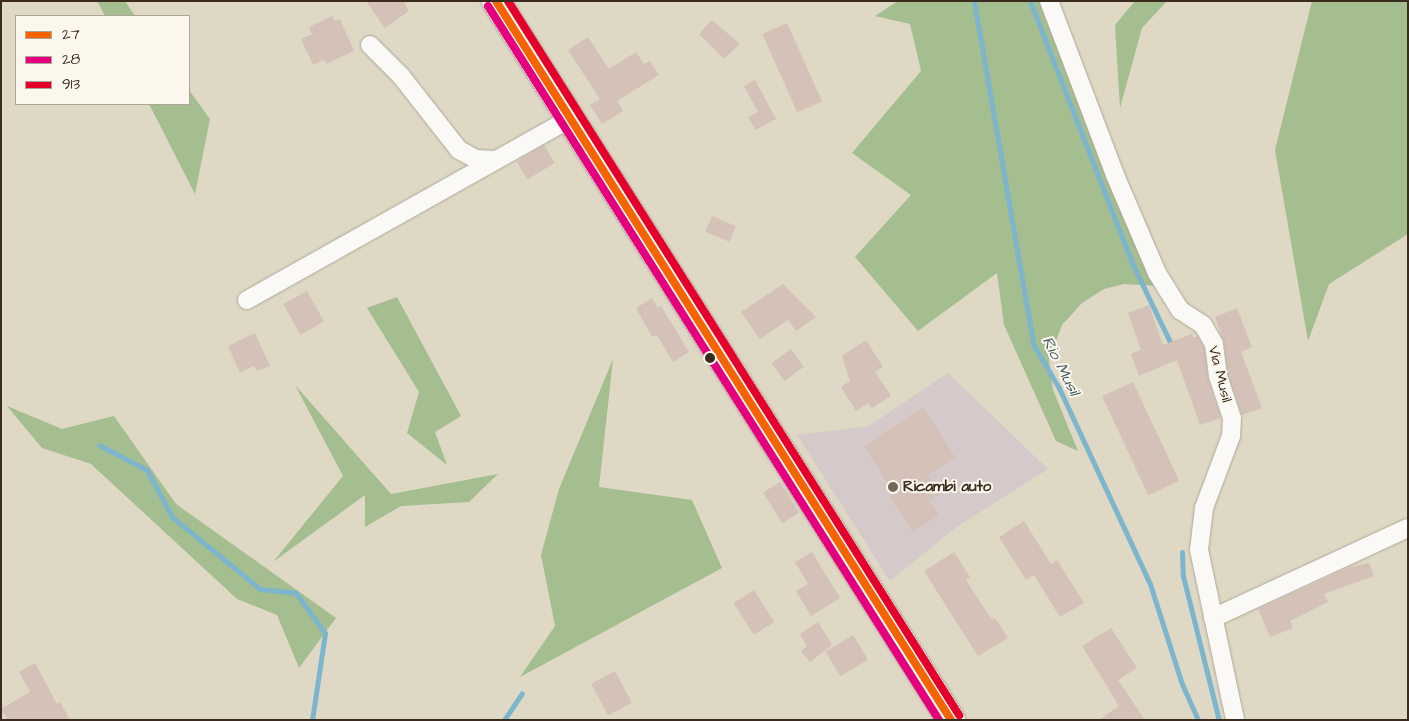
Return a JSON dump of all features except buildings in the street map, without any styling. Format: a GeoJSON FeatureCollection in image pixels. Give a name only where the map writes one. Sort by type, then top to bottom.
{"type":"FeatureCollection","features":[{"type":"Feature","properties":{"kind":"main road"},"geometry":{"type":"LineString","coordinates":[[496,1],[951,720]]}},
{"type":"Feature","properties":{"kind":"street","name":"Via Musil"},"geometry":{"type":"LineString","coordinates":[[1049,1],[1114,175],[1157,273],[1180,310],[1203,324],[1214,344],[1218,376],[1232,418],[1231,436],[1204,508],[1199,550],[1235,720]]}},
{"type":"Feature","properties":{"kind":"street"},"geometry":{"type":"LineString","coordinates":[[370,45],[401,76],[459,150],[476,159],[495,160]]}},
{"type":"Feature","properties":{"kind":"street"},"geometry":{"type":"LineString","coordinates":[[247,300],[569,119]]}},
{"type":"Feature","properties":{"kind":"street"},"geometry":{"type":"LineString","coordinates":[[1213,618],[1408,528]]}},
{"type":"Feature","properties":{"kind":"shaded area"},"geometry":{"type":"Polygon","coordinates":[[[948,373],[1048,469],[958,526],[890,581],[797,435],[869,426],[948,373]]]}},
{"type":"Feature","properties":{"kind":"green space"},"geometry":{"type":"Polygon","coordinates":[[[97,1],[125,1],[134,15],[104,15],[97,1]]]}},
{"type":"Feature","properties":{"kind":"green space"},"geometry":{"type":"Polygon","coordinates":[[[898,1],[1041,1],[1159,286],[1124,284],[1104,289],[1082,303],[1062,325],[1049,359],[1053,390],[1078,451],[1056,441],[1004,325],[997,273],[918,331],[855,257],[911,195],[852,153],[921,71],[910,24],[875,16],[898,1]]]}},
{"type":"Feature","properties":{"kind":"green space"},"geometry":{"type":"Polygon","coordinates":[[[1135,1],[1167,1],[1142,28],[1120,108],[1115,25],[1135,1]]]}},
{"type":"Feature","properties":{"kind":"green space"},"geometry":{"type":"Polygon","coordinates":[[[1312,1],[1408,1],[1408,234],[1329,284],[1308,341],[1275,150],[1312,1]]]}},
{"type":"Feature","properties":{"kind":"green space"},"geometry":{"type":"Polygon","coordinates":[[[190,91],[210,119],[195,194],[150,105],[190,105],[190,91]]]}},
{"type":"Feature","properties":{"kind":"green space"},"geometry":{"type":"Polygon","coordinates":[[[397,297],[461,416],[435,432],[447,465],[407,433],[419,392],[367,308],[397,297]]]}},
{"type":"Feature","properties":{"kind":"green space"},"geometry":{"type":"Polygon","coordinates":[[[613,359],[599,487],[692,500],[722,568],[520,677],[555,626],[541,555],[559,489],[613,359]]]}},
{"type":"Feature","properties":{"kind":"green space"},"geometry":{"type":"Polygon","coordinates":[[[295,385],[391,494],[498,474],[469,502],[401,506],[365,527],[365,495],[273,562],[343,476],[295,385]]]}},
{"type":"Feature","properties":{"kind":"green space"},"geometry":{"type":"Polygon","coordinates":[[[7,406],[62,429],[114,416],[176,504],[336,618],[299,668],[277,615],[237,599],[91,464],[42,448],[7,406]]]}},
{"type":"Feature","properties":{"kind":"waterway","name":"Rio Musil"},"geometry":{"type":"LineString","coordinates":[[974,1],[1033,344],[1059,388],[1150,584],[1182,684],[1198,720]]}},
{"type":"Feature","properties":{"kind":"waterway"},"geometry":{"type":"LineString","coordinates":[[1030,1],[1132,263],[1171,344]]}},
{"type":"Feature","properties":{"kind":"waterway"},"geometry":{"type":"LineString","coordinates":[[99,445],[147,470],[172,517],[260,589],[296,593],[325,633],[312,720]]}},
{"type":"Feature","properties":{"kind":"waterway"},"geometry":{"type":"LineString","coordinates":[[1182,552],[1183,576],[1219,720]]}},
{"type":"Feature","properties":{"kind":"waterway"},"geometry":{"type":"LineString","coordinates":[[504,720],[522,693]]}},
{"type":"Feature","properties":{"kind":"transit line","name":"27"},"geometry":{"type":"LineString","coordinates":[[496,1],[951,720]]}},
{"type":"Feature","properties":{"kind":"transit line","name":"913"},"geometry":{"type":"LineString","coordinates":[[508,1],[959,715]]}},
{"type":"Feature","properties":{"kind":"transit line","name":"28"},"geometry":{"type":"LineString","coordinates":[[488,6],[939,720]]}},
{"type":"Feature","properties":{"kind":"place","name":"Ricambi auto"},"geometry":{"type":"Point","coordinates":[893,487]}}]}
